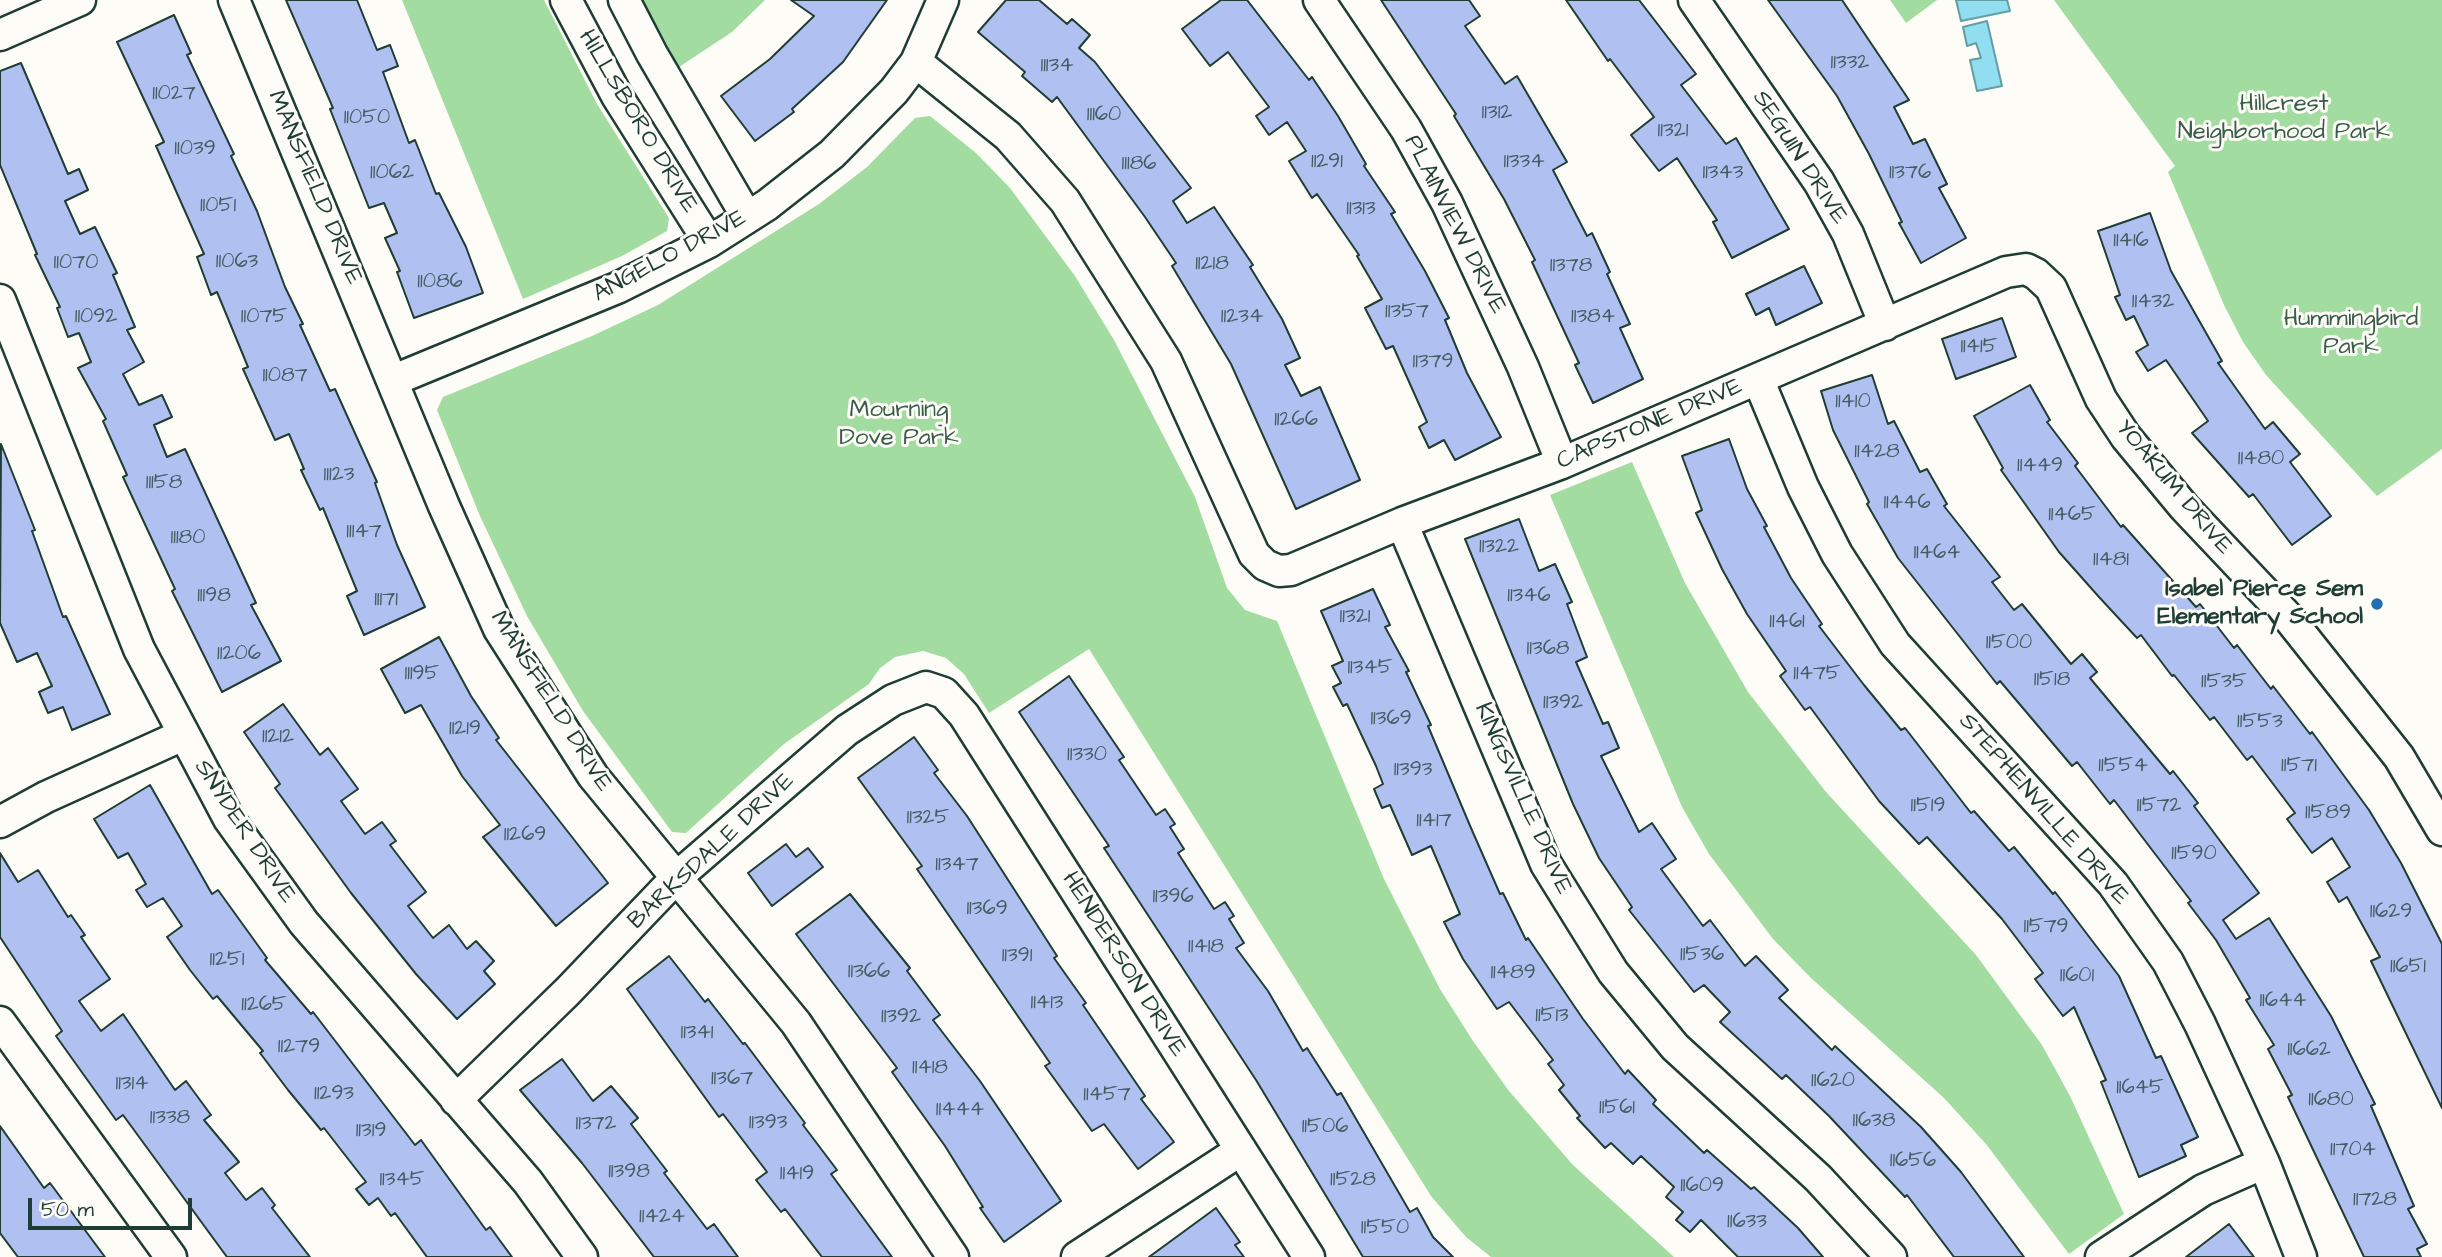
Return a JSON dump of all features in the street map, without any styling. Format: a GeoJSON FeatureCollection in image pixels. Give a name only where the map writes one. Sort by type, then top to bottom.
{"type":"FeatureCollection","features":[{"type":"Feature","properties":{"kind":"street"},"geometry":{"type":"LineString","coordinates":[[0,35],[80,0]]}},
{"type":"Feature","properties":{"kind":"street","name":"MANSFIELD DRIVE"},"geometry":{"type":"LineString","coordinates":[[234,0],[394,380],[444,506],[499,629],[593,776],[796,1023],[953,1257]]}},
{"type":"Feature","properties":{"kind":"street","name":"HILLSBORO DRIVE"},"geometry":{"type":"LineString","coordinates":[[566,0],[617,96],[709,242]]}},
{"type":"Feature","properties":{"kind":"street","name":"HILLSBORO DRIVE"},"geometry":{"type":"LineString","coordinates":[[625,0],[652,54],[747,217]]}},
{"type":"Feature","properties":{"kind":"street","name":"ANGELO DRIVE"},"geometry":{"type":"LineString","coordinates":[[394,380],[617,288],[709,242],[747,217],[832,153],[872,115],[916,62],[943,0]]}},
{"type":"Feature","properties":{"kind":"street","name":"PLAINVIEW DRIVE"},"geometry":{"type":"LineString","coordinates":[[1319,0],[1406,129],[1447,203],[1523,367],[1562,463]]}},
{"type":"Feature","properties":{"kind":"street","name":"SEGUIN DRIVE"},"geometry":{"type":"LineString","coordinates":[[1694,0],[1819,182],[1848,234],[1885,325]]}},
{"type":"Feature","properties":{"kind":"street","name":"CAPSTONE DRIVE"},"geometry":{"type":"LineString","coordinates":[[916,62],[1008,136],[1065,201],[1166,361],[1255,554],[1270,568],[1291,570],[1402,523],[1562,463],[2006,272],[2026,269]]}},
{"type":"Feature","properties":{"kind":"street","name":"YOAKUM DRIVE"},"geometry":{"type":"LineString","coordinates":[[2026,269],[2041,277],[2051,288],[2101,399],[2126,437],[2184,508],[2304,638],[2399,757],[2442,830]]}},
{"type":"Feature","properties":{"kind":"street","name":"SNYDER DRIVE"},"geometry":{"type":"LineString","coordinates":[[0,300],[139,649],[229,819],[304,923],[528,1182],[582,1257]]}},
{"type":"Feature","properties":{"kind":"street","name":"STEPHENVILLE DRIVE"},"geometry":{"type":"LineString","coordinates":[[1758,379],[1802,487],[1826,532],[1895,644],[2113,884],[2168,962],[2200,1024],[2264,1163],[2301,1257]]}},
{"type":"Feature","properties":{"kind":"street","name":"KINGSVILLE DRIVE"},"geometry":{"type":"LineString","coordinates":[[1402,523],[1546,864],[1613,972],[1675,1047],[1818,1178],[1891,1257]]}},
{"type":"Feature","properties":{"kind":"street","name":"BARKSDALE DRIVE"},"geometry":{"type":"LineString","coordinates":[[456,1100],[568,991],[677,877],[847,730],[893,700],[926,687]]}},
{"type":"Feature","properties":{"kind":"street","name":"HENDERSON DRIVE"},"geometry":{"type":"LineString","coordinates":[[926,687],[944,693],[964,715],[1308,1257]]}},
{"type":"Feature","properties":{"kind":"street"},"geometry":{"type":"LineString","coordinates":[[0,822],[46,797],[183,736]]}},
{"type":"Feature","properties":{"kind":"street"},"geometry":{"type":"LineString","coordinates":[[0,1022],[171,1257]]}},
{"type":"Feature","properties":{"kind":"street"},"geometry":{"type":"LineString","coordinates":[[1077,1257],[1241,1150]]}},
{"type":"Feature","properties":{"kind":"street"},"geometry":{"type":"LineString","coordinates":[[2101,1257],[2203,1191],[2264,1163]]}},
{"type":"Feature","properties":{"kind":"green space"},"geometry":{"type":"Polygon","coordinates":[[[402,0],[544,0],[597,104],[669,218],[667,231],[622,256],[523,299],[402,0]]]}},
{"type":"Feature","properties":{"kind":"green space"},"geometry":{"type":"Polygon","coordinates":[[[643,0],[765,0],[732,32],[679,67],[643,0]]]}},
{"type":"Feature","properties":{"kind":"green space"},"geometry":{"type":"Polygon","coordinates":[[[1890,0],[1937,0],[1906,23],[1890,0]]]}},
{"type":"Feature","properties":{"kind":"green space","name":"Hillcrest Neighborhood Park"},"geometry":{"type":"Polygon","coordinates":[[[2054,0],[2442,0],[2442,449],[2377,496],[2266,375],[2243,342],[2224,305],[2168,172],[2175,166],[2054,0]]]}},
{"type":"Feature","properties":{"kind":"green space","name":"Mourning Dove Park"},"geometry":{"type":"Polygon","coordinates":[[[930,116],[976,153],[1010,188],[1075,276],[1114,340],[1195,497],[1227,588],[1245,610],[1277,621],[1384,879],[1440,989],[1473,1041],[1509,1091],[1573,1165],[1674,1257],[1491,1257],[1466,1237],[1431,1196],[1089,649],[989,713],[964,674],[946,658],[923,651],[895,657],[880,668],[869,684],[784,744],[686,833],[672,832],[583,711],[527,616],[480,516],[437,410],[443,397],[592,336],[658,305],[819,204],[867,167],[915,118],[930,116]]]}},
{"type":"Feature","properties":{"kind":"green space"},"geometry":{"type":"Polygon","coordinates":[[[1632,462],[1685,583],[1748,692],[1826,792],[1976,955],[2042,1045],[2070,1096],[2124,1214],[2069,1254],[1986,1144],[1944,1098],[1810,977],[1773,939],[1709,854],[1682,807],[1550,495],[1632,462]]]}},
{"type":"Feature","properties":{"kind":"water"},"geometry":{"type":"Polygon","coordinates":[[[1956,0],[2007,0],[2010,11],[1961,21],[1956,0]]]}},
{"type":"Feature","properties":{"kind":"water"},"geometry":{"type":"Polygon","coordinates":[[[1987,21],[2002,86],[1977,91],[1970,60],[1981,58],[1976,43],[1967,46],[1963,27],[1987,21]]]}},
{"type":"Feature","properties":{"kind":"building"},"geometry":{"type":"Polygon","coordinates":[[[286,0],[357,0],[377,50],[390,45],[398,66],[383,72],[409,143],[415,140],[436,194],[439,193],[466,247],[483,293],[414,318],[397,272],[400,271],[385,238],[397,233],[384,203],[369,208],[330,109],[333,108],[286,0]]]}},
{"type":"Feature","properties":{"kind":"building"},"geometry":{"type":"Polygon","coordinates":[[[791,0],[887,0],[843,62],[792,109],[794,112],[755,141],[721,96],[770,59],[814,16],[791,0]]]}},
{"type":"Feature","properties":{"kind":"building"},"geometry":{"type":"Polygon","coordinates":[[[1006,0],[1039,0],[1067,24],[1072,19],[1090,35],[1079,48],[1095,62],[1191,188],[1173,201],[1187,223],[1214,207],[1253,265],[1250,267],[1282,319],[1300,358],[1285,365],[1301,396],[1320,387],[1360,480],[1296,509],[1231,364],[1172,266],[1176,263],[1057,97],[1052,102],[1022,76],[1025,72],[978,32],[1006,0]]]}},
{"type":"Feature","properties":{"kind":"building"},"geometry":{"type":"Polygon","coordinates":[[[1221,0],[1247,0],[1309,80],[1312,77],[1338,116],[1366,164],[1364,166],[1395,212],[1391,214],[1449,318],[1445,320],[1467,373],[1501,437],[1455,460],[1444,440],[1429,448],[1419,427],[1427,422],[1393,346],[1386,349],[1365,308],[1382,299],[1357,256],[1359,255],[1317,194],[1312,198],[1289,161],[1306,151],[1287,122],[1269,135],[1256,116],[1269,107],[1228,52],[1210,66],[1182,29],[1221,0]]]}},
{"type":"Feature","properties":{"kind":"building"},"geometry":{"type":"Polygon","coordinates":[[[1381,0],[1469,0],[1480,16],[1465,26],[1505,84],[1517,76],[1567,162],[1553,170],[1587,236],[1592,233],[1610,272],[1607,274],[1630,324],[1620,328],[1643,379],[1593,403],[1575,365],[1579,363],[1532,262],[1535,260],[1504,199],[1454,116],[1456,114],[1381,0]]]}},
{"type":"Feature","properties":{"kind":"building"},"geometry":{"type":"Polygon","coordinates":[[[1566,0],[1639,0],[1696,74],[1681,85],[1726,144],[1736,138],[1789,229],[1732,258],[1713,222],[1717,220],[1677,158],[1659,171],[1631,135],[1654,117],[1610,59],[1608,61],[1566,0]]]}},
{"type":"Feature","properties":{"kind":"building"},"geometry":{"type":"Polygon","coordinates":[[[1768,0],[1842,0],[1909,100],[1894,107],[1913,144],[1925,139],[1947,184],[1939,188],[1966,238],[1921,263],[1899,223],[1902,222],[1869,154],[1837,96],[1768,0]]]}},
{"type":"Feature","properties":{"kind":"building"},"geometry":{"type":"Polygon","coordinates":[[[174,15],[191,53],[187,55],[234,154],[231,156],[257,211],[285,287],[303,324],[300,325],[330,391],[335,389],[377,482],[375,483],[397,545],[425,607],[364,635],[347,596],[357,591],[323,508],[320,510],[301,470],[304,469],[289,434],[275,440],[243,369],[248,367],[217,292],[211,295],[197,257],[204,254],[156,146],[164,142],[117,42],[174,15]]]}},
{"type":"Feature","properties":{"kind":"building"},"geometry":{"type":"Polygon","coordinates":[[[21,63],[68,174],[79,169],[88,190],[65,201],[80,234],[95,227],[117,273],[113,275],[135,327],[127,330],[144,362],[123,374],[139,405],[162,395],[172,417],[154,425],[167,457],[185,449],[256,603],[251,605],[281,661],[222,692],[172,591],[175,589],[123,477],[127,475],[103,421],[106,419],[78,368],[91,362],[79,333],[68,337],[57,308],[60,307],[35,255],[37,254],[0,165],[0,71],[21,63]]]}},
{"type":"Feature","properties":{"kind":"building"},"geometry":{"type":"Polygon","coordinates":[[[2150,213],[2171,271],[2222,361],[2218,363],[2265,429],[2273,422],[2300,454],[2290,462],[2331,516],[2292,545],[2253,494],[2249,497],[2192,433],[2208,421],[2166,360],[2148,371],[2136,352],[2148,345],[2134,316],[2126,320],[2115,297],[2120,295],[2098,231],[2150,213]]]}},
{"type":"Feature","properties":{"kind":"building"},"geometry":{"type":"Polygon","coordinates":[[[1804,266],[1822,303],[1776,325],[1769,308],[1756,315],[1746,294],[1804,266]]]}},
{"type":"Feature","properties":{"kind":"building"},"geometry":{"type":"Polygon","coordinates":[[[2002,318],[2016,357],[1956,379],[1942,339],[2002,318]]]}},
{"type":"Feature","properties":{"kind":"building"},"geometry":{"type":"Polygon","coordinates":[[[1872,375],[1888,424],[1894,421],[1920,472],[1927,469],[1947,504],[1944,506],[2000,577],[1992,582],[2014,610],[2022,604],[2071,664],[2082,654],[2097,672],[2090,678],[2170,774],[2173,771],[2198,803],[2194,806],[2259,893],[2223,920],[2236,939],[2269,918],[2331,1016],[2375,1104],[2371,1106],[2414,1206],[2408,1209],[2427,1244],[2417,1249],[2421,1257],[2364,1257],[2288,1097],[2292,1095],[2268,1049],[2274,1045],[2246,1000],[2250,998],[2216,940],[2188,903],[2191,901],[2114,800],[2110,804],[2077,762],[2072,766],[2000,681],[1997,684],[1898,558],[1867,504],[1869,502],[1833,430],[1821,391],[1872,375]]]}},
{"type":"Feature","properties":{"kind":"building"},"geometry":{"type":"Polygon","coordinates":[[[2030,385],[2050,420],[2047,422],[2078,463],[2075,466],[2121,527],[2123,525],[2196,607],[2200,604],[2234,648],[2237,645],[2271,689],[2273,686],[2310,734],[2312,732],[2369,810],[2401,863],[2442,944],[2442,1108],[2371,961],[2380,957],[2347,897],[2339,902],[2327,882],[2350,867],[2332,838],[2312,853],[2287,819],[2295,813],[2252,756],[2247,760],[2214,717],[2210,720],[2174,675],[2172,676],[2141,635],[2137,638],[2059,552],[2001,470],[2003,468],[1974,416],[2030,385]]]}},
{"type":"Feature","properties":{"kind":"building"},"geometry":{"type":"Polygon","coordinates":[[[1729,439],[1747,489],[1767,526],[1764,527],[1791,578],[1822,624],[1819,626],[1901,730],[1905,728],[1971,813],[1974,811],[2009,851],[2014,847],[2053,894],[2055,892],[2119,976],[2156,1058],[2161,1056],[2198,1137],[2181,1145],[2186,1156],[2139,1177],[2101,1082],[2106,1080],[2074,1007],[2063,1016],[2035,979],[2043,973],[2002,919],[1927,837],[1919,844],[1879,801],[1810,707],[1805,710],[1780,676],[1786,671],[1747,614],[1696,513],[1702,510],[1682,456],[1729,439]]]}},
{"type":"Feature","properties":{"kind":"building"},"geometry":{"type":"Polygon","coordinates":[[[1,444],[35,530],[32,531],[63,617],[66,616],[110,714],[72,730],[63,707],[48,713],[39,692],[52,686],[37,653],[17,662],[0,623],[1,444]]]}},
{"type":"Feature","properties":{"kind":"building"},"geometry":{"type":"Polygon","coordinates":[[[1519,519],[1539,571],[1555,564],[1572,602],[1567,604],[1587,657],[1576,662],[1603,724],[1608,722],[1619,748],[1601,756],[1639,832],[1652,823],[1676,859],[1661,869],[1703,926],[1710,920],[1745,966],[1756,956],[1788,990],[1779,998],[1832,1050],[1835,1046],[1921,1127],[1961,1172],[2024,1257],[1954,1257],[1907,1195],[1905,1197],[1829,1116],[1786,1075],[1782,1079],[1720,1022],[1730,1012],[1704,985],[1694,992],[1629,910],[1632,907],[1599,858],[1573,804],[1465,539],[1519,519]]]}},
{"type":"Feature","properties":{"kind":"building"},"geometry":{"type":"Polygon","coordinates":[[[1373,589],[1390,625],[1385,627],[1409,671],[1406,672],[1431,725],[1428,726],[1471,828],[1500,894],[1503,893],[1526,940],[1528,938],[1583,1019],[1625,1074],[1628,1070],[1656,1100],[1653,1104],[1704,1153],[1707,1150],[1751,1189],[1754,1187],[1798,1228],[1823,1257],[1738,1257],[1701,1220],[1690,1232],[1676,1220],[1683,1212],[1666,1197],[1674,1187],[1641,1156],[1633,1164],[1611,1143],[1605,1148],[1577,1118],[1580,1116],[1559,1090],[1564,1085],[1548,1064],[1553,1060],[1509,1002],[1497,1009],[1463,959],[1444,922],[1460,914],[1431,846],[1412,855],[1390,805],[1382,808],[1374,789],[1383,784],[1376,766],[1347,704],[1343,706],[1333,687],[1341,683],[1332,666],[1343,661],[1321,611],[1373,589]]]}},
{"type":"Feature","properties":{"kind":"building"},"geometry":{"type":"Polygon","coordinates":[[[439,637],[471,696],[499,738],[496,740],[608,883],[556,926],[483,837],[500,825],[462,776],[421,705],[405,713],[381,669],[439,637]]]}},
{"type":"Feature","properties":{"kind":"building"},"geometry":{"type":"Polygon","coordinates":[[[1069,676],[1124,757],[1119,760],[1156,815],[1165,809],[1175,824],[1170,827],[1184,849],[1178,853],[1214,909],[1225,902],[1234,916],[1229,919],[1244,943],[1236,948],[1268,991],[1303,1051],[1307,1048],[1337,1095],[1341,1093],[1410,1212],[1417,1208],[1433,1237],[1453,1257],[1363,1257],[1256,1080],[1104,848],[1109,846],[1019,712],[1069,676]]]}},
{"type":"Feature","properties":{"kind":"building"},"geometry":{"type":"Polygon","coordinates":[[[283,704],[320,755],[328,748],[358,789],[341,801],[365,834],[382,822],[396,841],[390,845],[426,892],[408,906],[433,938],[449,925],[467,949],[476,941],[494,961],[484,971],[495,984],[457,1019],[416,974],[351,893],[275,788],[280,784],[244,732],[283,704]]]}},
{"type":"Feature","properties":{"kind":"building"},"geometry":{"type":"Polygon","coordinates":[[[914,737],[938,770],[934,773],[967,816],[1057,956],[1054,958],[1086,1003],[1083,1005],[1145,1096],[1141,1099],[1174,1142],[1138,1169],[1104,1124],[1092,1131],[1045,1066],[1050,1063],[917,869],[922,866],[858,778],[914,737]]]}},
{"type":"Feature","properties":{"kind":"building"},"geometry":{"type":"Polygon","coordinates":[[[150,785],[212,894],[218,890],[267,958],[265,960],[311,1014],[313,1012],[415,1145],[421,1140],[486,1230],[490,1227],[512,1257],[427,1257],[395,1213],[391,1216],[378,1198],[369,1205],[356,1189],[366,1182],[324,1128],[321,1130],[288,1090],[260,1053],[263,1051],[217,996],[213,999],[190,970],[167,937],[182,926],[163,898],[147,907],[136,890],[146,884],[128,853],[118,858],[94,819],[150,785]]]}},
{"type":"Feature","properties":{"kind":"building"},"geometry":{"type":"Polygon","coordinates":[[[786,844],[796,857],[808,848],[823,867],[772,906],[748,873],[786,844]]]}},
{"type":"Feature","properties":{"kind":"building"},"geometry":{"type":"Polygon","coordinates":[[[0,853],[18,882],[38,870],[68,917],[71,915],[85,935],[81,937],[110,979],[79,1001],[101,1031],[123,1014],[175,1090],[186,1081],[211,1115],[204,1120],[239,1162],[225,1173],[246,1200],[262,1188],[275,1205],[272,1208],[310,1257],[227,1257],[123,1115],[116,1120],[56,1036],[62,1031],[0,937],[0,853]]]}},
{"type":"Feature","properties":{"kind":"building"},"geometry":{"type":"Polygon","coordinates":[[[850,894],[910,968],[907,971],[940,1015],[933,1020],[980,1081],[1061,1201],[1004,1242],[980,1208],[983,1207],[945,1146],[892,1072],[897,1068],[796,934],[850,894]]]}},
{"type":"Feature","properties":{"kind":"building"},"geometry":{"type":"Polygon","coordinates":[[[669,956],[705,1002],[708,999],[743,1044],[745,1043],[805,1123],[803,1125],[837,1170],[831,1174],[892,1257],[822,1257],[785,1209],[781,1212],[756,1180],[767,1172],[723,1114],[719,1117],[627,989],[669,956]]]}},
{"type":"Feature","properties":{"kind":"building"},"geometry":{"type":"Polygon","coordinates":[[[562,1059],[593,1101],[611,1086],[638,1118],[631,1124],[667,1171],[664,1173],[707,1229],[714,1224],[738,1257],[654,1257],[582,1163],[520,1090],[562,1059]]]}},
{"type":"Feature","properties":{"kind":"building"},"geometry":{"type":"Polygon","coordinates":[[[0,1126],[44,1188],[50,1183],[105,1257],[18,1257],[0,1233],[0,1126]]]}},
{"type":"Feature","properties":{"kind":"building"},"geometry":{"type":"Polygon","coordinates":[[[1216,1208],[1240,1242],[1235,1245],[1244,1257],[1149,1257],[1216,1208]]]}},
{"type":"Feature","properties":{"kind":"building"},"geometry":{"type":"Polygon","coordinates":[[[2229,1224],[2254,1257],[2186,1257],[2229,1224]]]}},
{"type":"Feature","properties":{"kind":"place","name":"Isabel Pierce Sem Elementary School"},"geometry":{"type":"Point","coordinates":[2377,604]}},
{"type":"Feature","properties":{"kind":"park label","name":"Hummingbird Park"},"geometry":{"type":"Point","coordinates":[2351,334]}}]}
